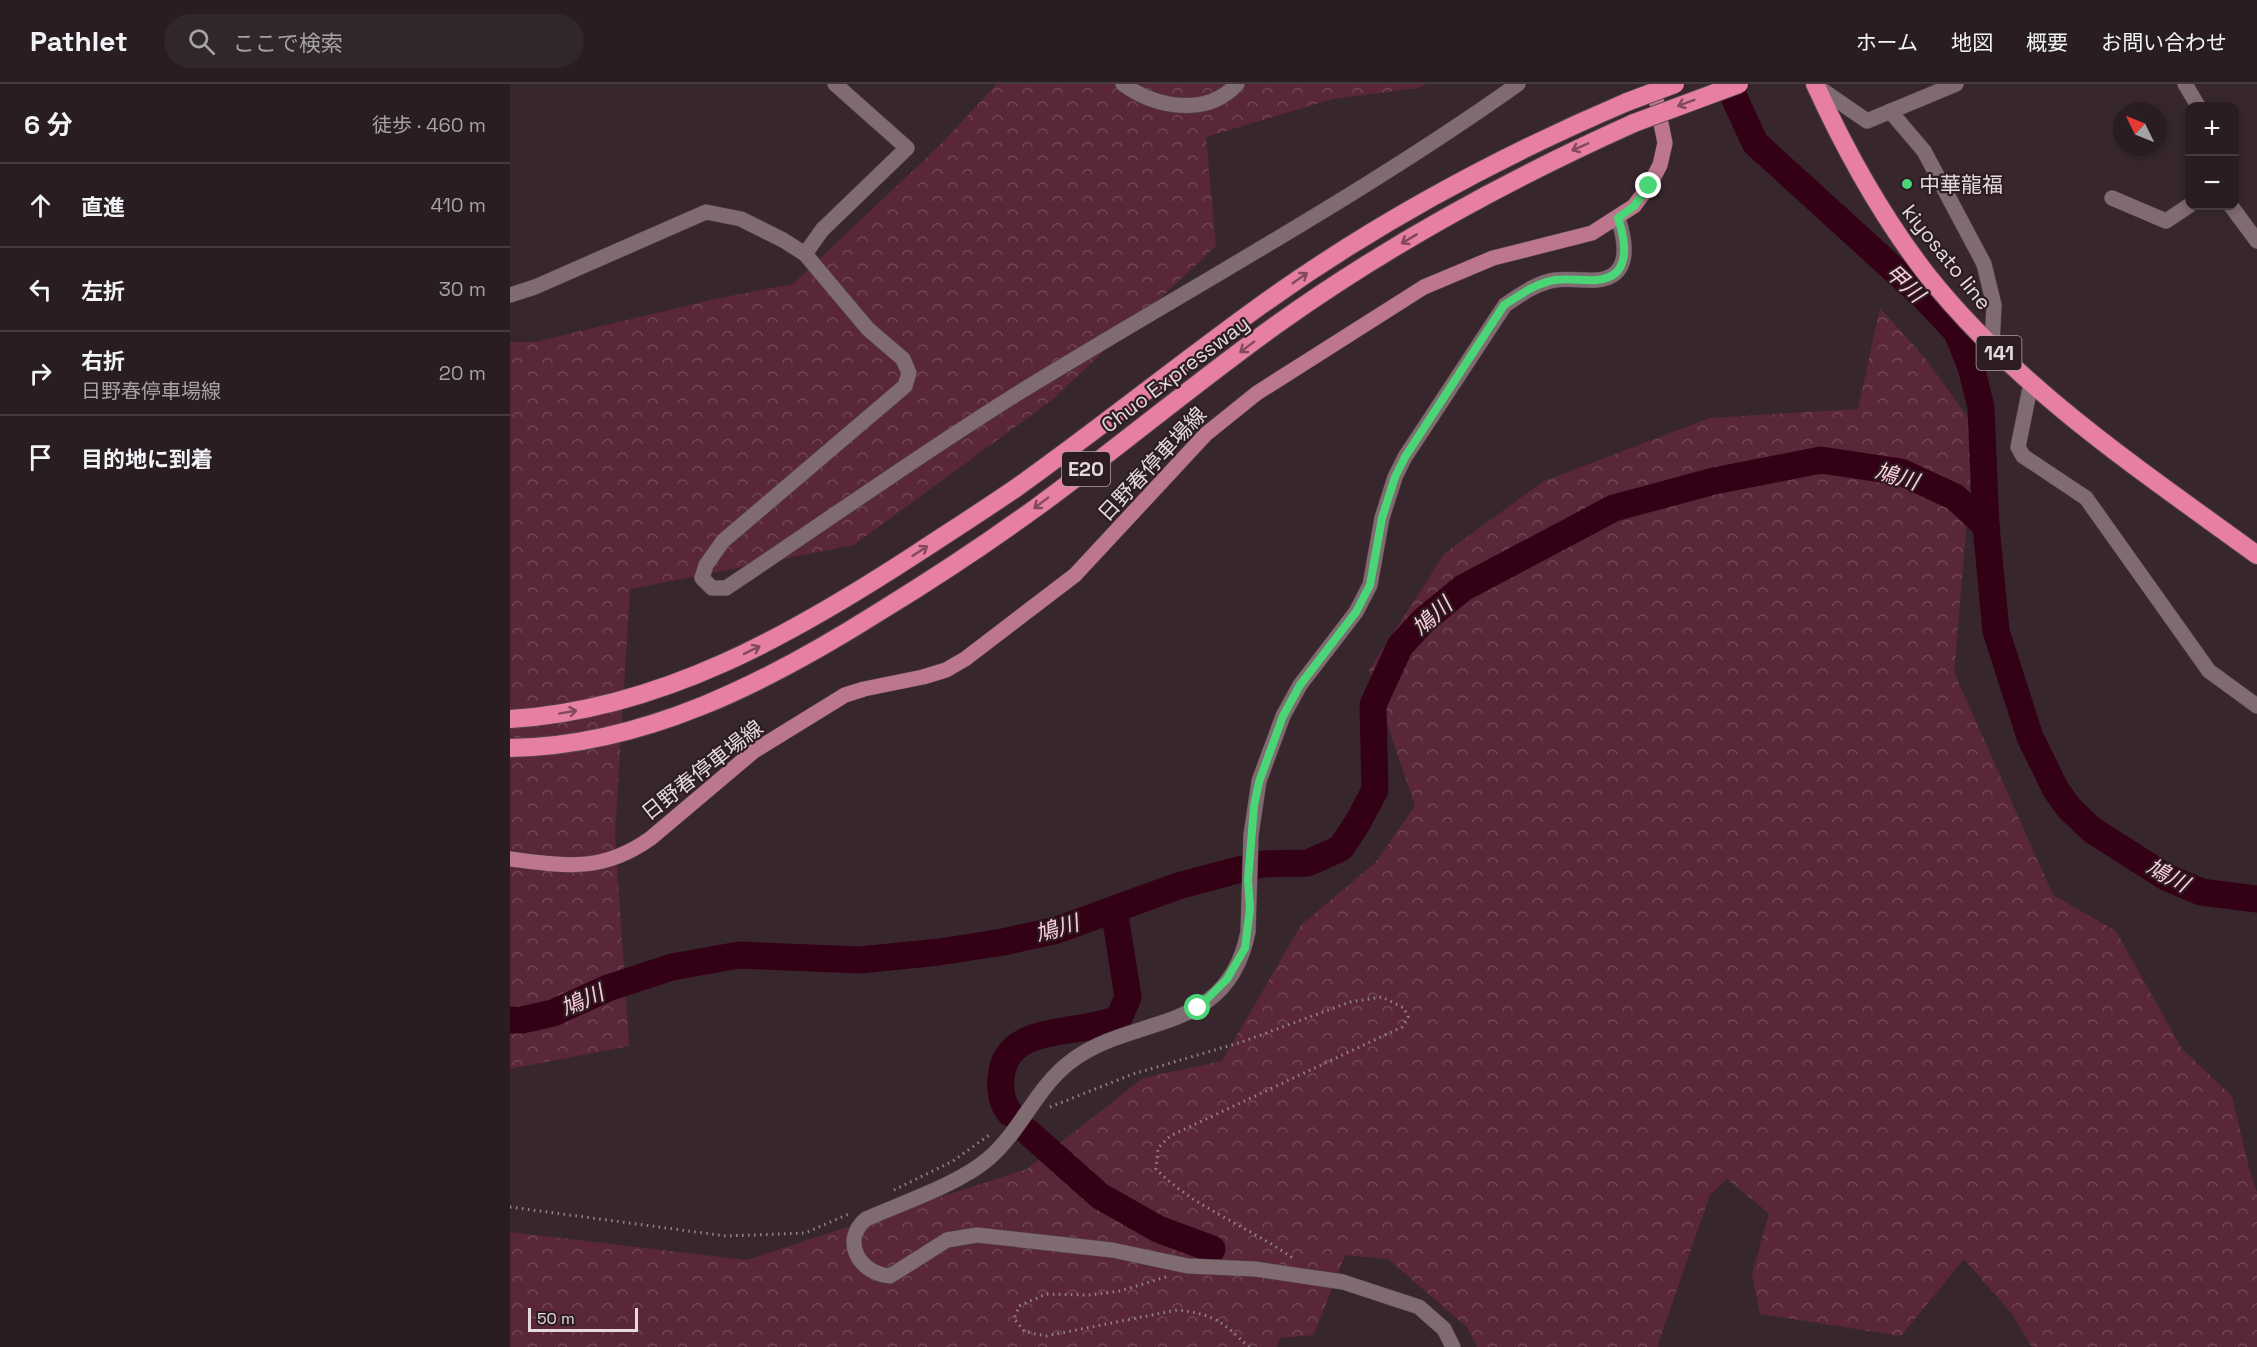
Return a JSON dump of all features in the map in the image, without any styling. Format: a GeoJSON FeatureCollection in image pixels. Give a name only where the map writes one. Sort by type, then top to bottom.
{"type":"FeatureCollection","features":[{"type":"Feature","properties":{"kind":"highway","name":"Chuo Expressway"},"geometry":{"type":"LineString","coordinates":[[510,719],[588,709],[633,698],[722,664],[778,637],[899,565],[1015,489],[1260,306],[1341,250],[1504,158],[1627,102],[1675,84]]}},
{"type":"Feature","properties":{"kind":"highway","name":"Chuo Expressway"},"geometry":{"type":"LineString","coordinates":[[510,748],[579,740],[638,728],[683,714],[732,694],[795,662],[917,589],[1036,507],[1276,325],[1355,272],[1516,178],[1634,123],[1739,84]]}},
{"type":"Feature","properties":{"kind":"highway","name":"kiyosato line"},"geometry":{"type":"LineString","coordinates":[[1815,84],[1837,134],[1884,215],[1928,276],[1992,346],[2031,383],[2162,486],[2257,555]]}},
{"type":"Feature","properties":{"kind":"main road","name":"日野春停車場線"},"geometry":{"type":"LineString","coordinates":[[510,859],[565,866],[590,866],[612,860],[634,850],[651,838],[754,751],[846,695],[946,670],[965,659],[1075,575],[1206,434],[1257,393],[1424,287],[1455,271],[1493,258],[1592,233],[1618,218],[1634,206],[1649,186],[1660,165],[1665,143],[1653,84]]}},
{"type":"Feature","properties":{"kind":"street"},"geometry":{"type":"LineString","coordinates":[[805,254],[822,230],[907,148],[835,84]]}},
{"type":"Feature","properties":{"kind":"street"},"geometry":{"type":"LineString","coordinates":[[1123,84],[1150,99],[1174,105],[1194,106],[1220,97],[1237,84]]}},
{"type":"Feature","properties":{"kind":"street"},"geometry":{"type":"LineString","coordinates":[[510,295],[535,287],[706,212],[741,219],[805,254],[868,329],[903,359],[909,373],[905,386],[723,541],[706,565],[702,578],[712,588],[726,588],[946,439],[1174,302],[1518,84]]}},
{"type":"Feature","properties":{"kind":"street"},"geometry":{"type":"LineString","coordinates":[[1815,84],[1867,121],[1956,84]]}},
{"type":"Feature","properties":{"kind":"street"},"geometry":{"type":"LineString","coordinates":[[2185,84],[2196,102]]}},
{"type":"Feature","properties":{"kind":"street"},"geometry":{"type":"LineString","coordinates":[[1890,111],[1924,151],[1984,264],[1994,305],[1992,346]]}},
{"type":"Feature","properties":{"kind":"street"},"geometry":{"type":"LineString","coordinates":[[2112,198],[2166,221],[2185,208]]}},
{"type":"Feature","properties":{"kind":"street"},"geometry":{"type":"LineString","coordinates":[[2234,210],[2257,240]]}},
{"type":"Feature","properties":{"kind":"street"},"geometry":{"type":"LineString","coordinates":[[1453,1347],[1444,1329],[1419,1307],[1343,1282],[1255,1269],[1188,1266],[1112,1250],[977,1235],[947,1240],[890,1276],[871,1272],[862,1265],[854,1245],[858,1226],[866,1219],[965,1175],[989,1159],[1023,1117],[1048,1080],[1072,1060],[1103,1044],[1169,1023],[1198,1008],[1216,992],[1236,966],[1245,948],[1250,908],[1248,880],[1251,835],[1259,782],[1283,716],[1300,685],[1356,612],[1370,585],[1382,518],[1395,477],[1405,457],[1504,305],[1529,289],[1555,280],[1599,280],[1619,270],[1624,260],[1626,241],[1618,218]]}},
{"type":"Feature","properties":{"kind":"street"},"geometry":{"type":"LineString","coordinates":[[2031,383],[2018,447],[2023,456],[2086,498],[2209,671],[2257,706]]}},
{"type":"Feature","properties":{"kind":"path"},"geometry":{"type":"LineString","coordinates":[[1023,1117],[1133,1074],[1242,1042],[1350,1002],[1382,997],[1404,1008],[1408,1017],[1402,1027],[1170,1136],[1158,1148],[1156,1169],[1170,1183],[1267,1239],[1295,1259]]}},
{"type":"Feature","properties":{"kind":"path"},"geometry":{"type":"LineString","coordinates":[[889,1193],[953,1161],[994,1132]]}},
{"type":"Feature","properties":{"kind":"path"},"geometry":{"type":"LineString","coordinates":[[510,1207],[726,1236],[804,1233],[857,1209]]}},
{"type":"Feature","properties":{"kind":"path"},"geometry":{"type":"LineString","coordinates":[[1188,1266],[1156,1282],[1120,1291],[1088,1295],[1046,1294],[1019,1306],[1014,1320],[1025,1332],[1046,1336],[1177,1310],[1191,1311],[1220,1320],[1249,1347]]}},
{"type":"Feature","properties":{"kind":"green space"},"geometry":{"type":"Polygon","coordinates":[[[997,84],[1427,84],[1418,88],[1333,99],[1206,137],[1216,246],[1053,399],[854,545],[630,589],[615,834],[629,1046],[510,1069],[510,342],[535,342],[719,298],[793,284],[940,145],[997,84]]]}},
{"type":"Feature","properties":{"kind":"green space"},"geometry":{"type":"Polygon","coordinates":[[[1880,308],[1924,357],[1975,427],[1954,672],[2053,895],[2116,931],[2182,1049],[2232,1096],[2257,1192],[2257,1347],[2032,1347],[2012,1314],[1964,1259],[1901,1336],[1760,1314],[1752,1275],[1769,1213],[1727,1179],[1710,1195],[1658,1344],[1659,1347],[1477,1347],[1467,1327],[1388,1259],[1345,1255],[1314,1335],[1280,1338],[1277,1347],[510,1347],[510,1232],[746,1260],[1027,1169],[1143,1078],[1222,1061],[1301,925],[1375,863],[1415,806],[1369,670],[1445,553],[1544,481],[1710,418],[1858,409],[1880,308]]]}},
{"type":"Feature","properties":{"kind":"waterway","name":"甲川"},"geometry":{"type":"LineString","coordinates":[[1728,84],[1755,143],[1923,296],[1957,332],[1971,367],[1981,407],[1986,526],[1996,631],[2030,737],[2056,790],[2069,808],[2092,830],[2166,877],[2201,892],[2257,899]]}},
{"type":"Feature","properties":{"kind":"waterway","name":"鳩川"},"geometry":{"type":"LineString","coordinates":[[510,1020],[522,1020],[553,1013],[608,988],[672,967],[739,955],[860,960],[939,952],[1003,942],[1057,930],[1178,886],[1263,864],[1308,863],[1341,848],[1375,790],[1373,705],[1400,646],[1424,620],[1463,588],[1614,508],[1714,481],[1821,460],[1901,472],[1955,497],[1986,526]]}},
{"type":"Feature","properties":{"kind":"waterway"},"geometry":{"type":"LineString","coordinates":[[1010,1113],[1002,1097],[1001,1078],[1006,1060],[1016,1047],[1030,1039],[1047,1034],[1103,1024],[1119,1018],[1128,997],[1114,909]]}},
{"type":"Feature","properties":{"kind":"waterway"},"geometry":{"type":"LineString","coordinates":[[1028,1132],[1100,1196],[1158,1229],[1212,1249]]}},
{"type":"Feature","properties":{"kind":"place","name":"中華龍福"},"geometry":{"type":"Point","coordinates":[1907,184]}},
{"type":"Feature","properties":{"kind":"route"},"geometry":{"type":"LineString","coordinates":[[1198,1008],[1227,979],[1245,948],[1250,908],[1248,880],[1254,806],[1259,782],[1283,716],[1300,685],[1356,612],[1370,585],[1382,518],[1395,477],[1405,457],[1434,409],[1504,305],[1529,289],[1555,280],[1599,280],[1608,278],[1619,270],[1624,260],[1626,241],[1618,218],[1634,206],[1649,186]]}}]}
